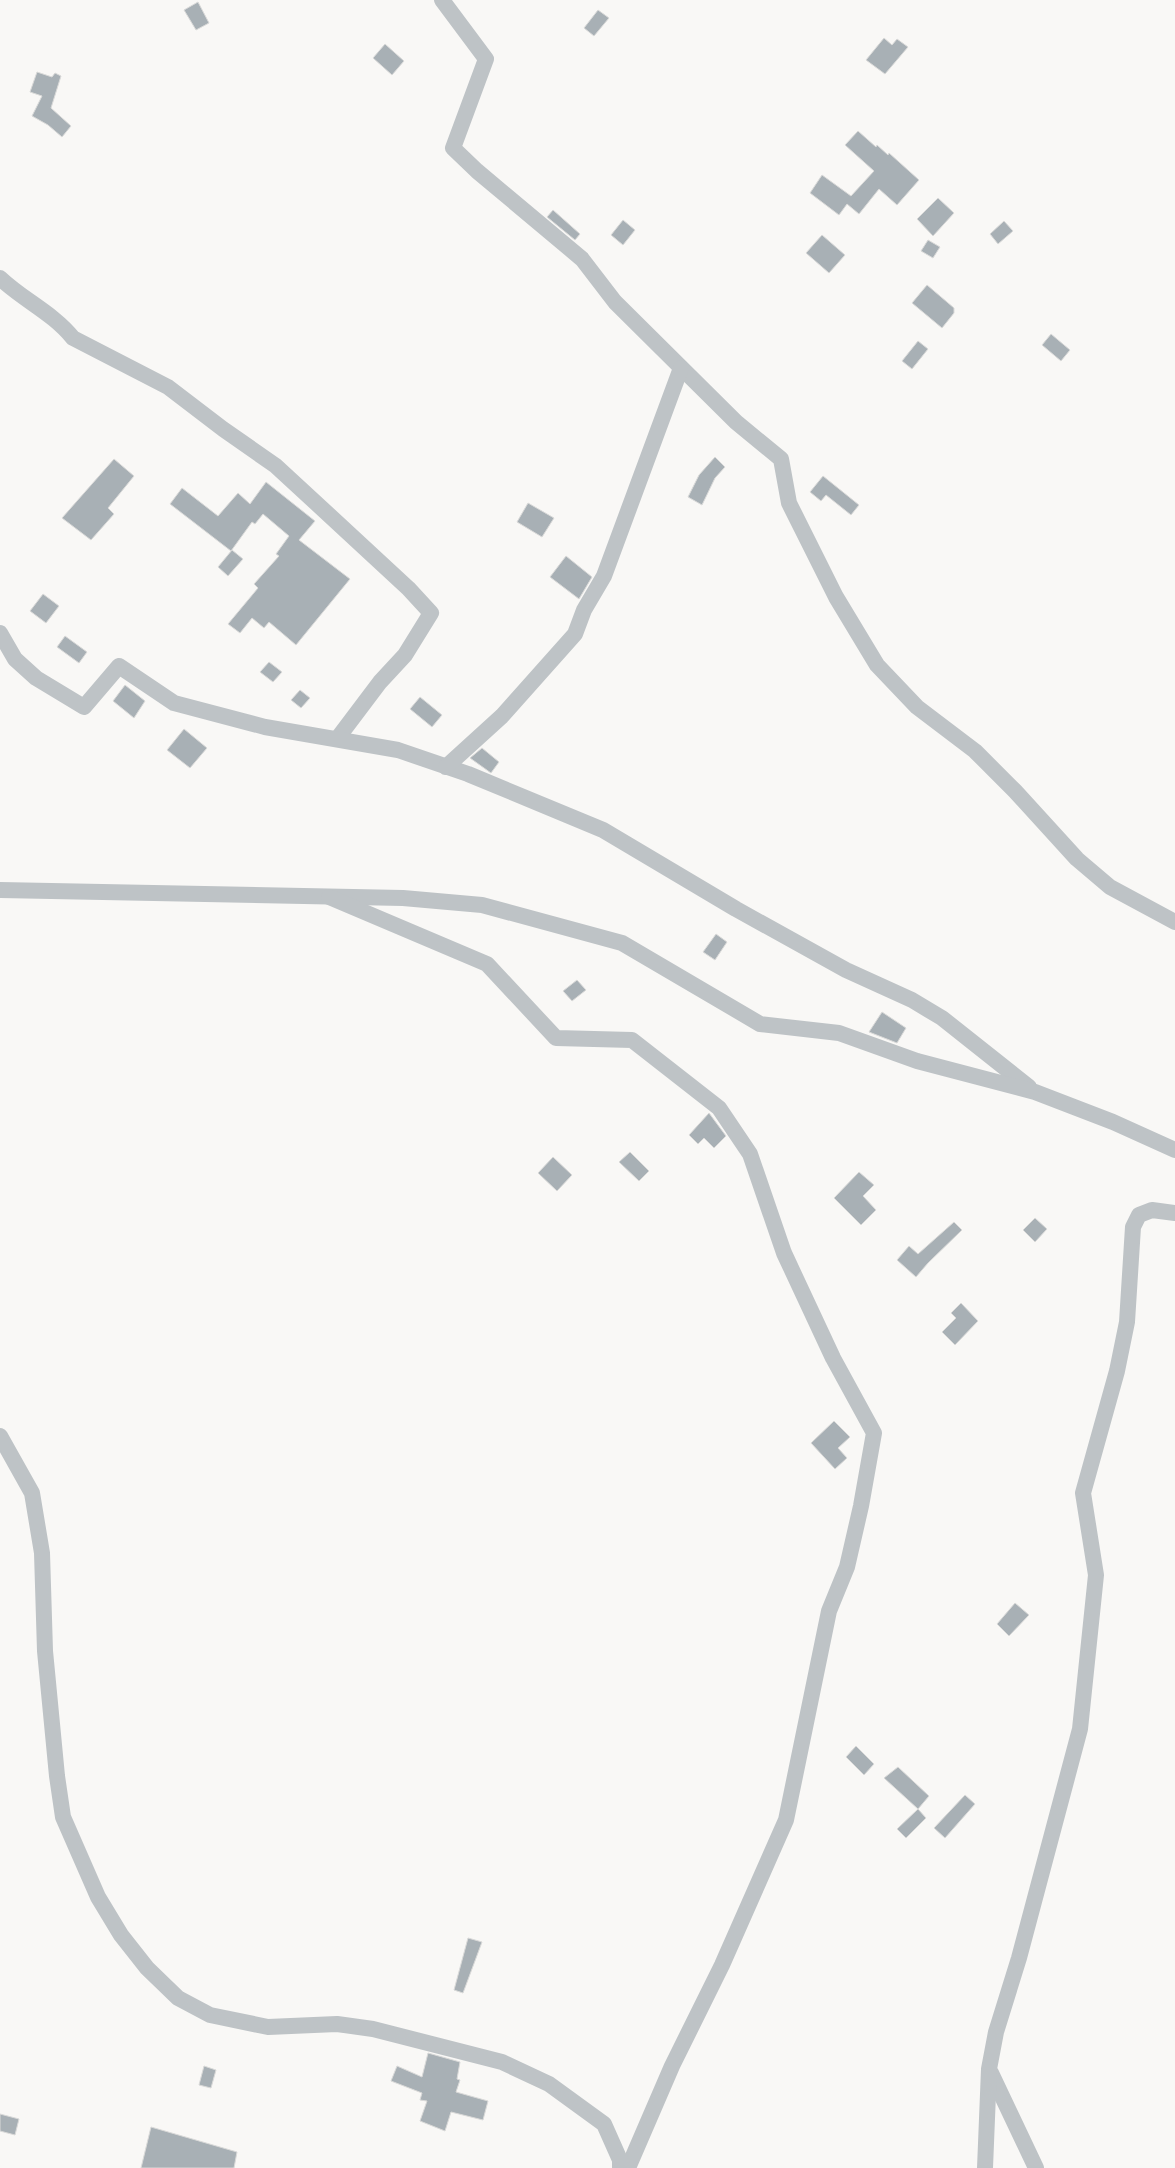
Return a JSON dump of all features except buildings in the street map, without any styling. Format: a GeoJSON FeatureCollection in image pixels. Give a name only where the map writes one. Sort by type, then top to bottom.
{"type":"FeatureCollection","features":[{"type":"Feature","properties":{"kind":"street"},"geometry":{"type":"LineString","coordinates":[[442,0],[486,58],[453,148],[478,172],[582,259],[614,302],[736,422],[781,459],[789,503],[836,597],[877,665],[917,707],[974,751],[1015,791],[1077,859],[1110,887],[1175,922]]}},
{"type":"Feature","properties":{"kind":"street"},"geometry":{"type":"LineString","coordinates":[[0,278],[15,292],[63,326],[74,338],[168,387],[276,466],[408,588],[431,613],[405,655],[380,682],[337,739]]}},
{"type":"Feature","properties":{"kind":"street"},"geometry":{"type":"LineString","coordinates":[[446,767],[502,716],[575,634],[584,610],[604,576],[681,368]]}},
{"type":"Feature","properties":{"kind":"street"},"geometry":{"type":"LineString","coordinates":[[0,634],[15,658],[36,678],[84,707],[119,666],[174,703],[265,727],[398,750],[544,804],[604,830],[736,909],[837,965],[912,1000],[942,1018],[1035,1092]]}},
{"type":"Feature","properties":{"kind":"street"},"geometry":{"type":"LineString","coordinates":[[0,890],[413,899],[482,904],[622,943],[760,1024],[839,1033],[917,1061],[1035,1092],[1113,1122],[1175,1150]]}},
{"type":"Feature","properties":{"kind":"street"},"geometry":{"type":"LineString","coordinates":[[329,897],[487,964],[556,1038],[632,1040],[718,1108],[750,1154],[784,1253],[833,1358],[874,1434],[861,1506],[847,1567],[829,1611],[786,1820],[722,1965],[672,2066],[628,2168]]}},
{"type":"Feature","properties":{"kind":"street"},"geometry":{"type":"LineString","coordinates":[[985,2168],[989,2069],[996,2032],[1020,1958],[1080,1729],[1096,1575],[1083,1492],[1117,1371],[1127,1322],[1132,1227],[1139,1215],[1152,1210],[1175,1213]]}},
{"type":"Feature","properties":{"kind":"street"},"geometry":{"type":"LineString","coordinates":[[0,1436],[32,1493],[42,1553],[44,1651],[56,1776],[63,1817],[98,1897],[121,1935],[147,1968],[178,1998],[210,2015],[268,2027],[336,2024],[374,2029],[502,2062],[549,2084],[604,2124],[620,2160],[620,2168]]}},
{"type":"Feature","properties":{"kind":"street"},"geometry":{"type":"LineString","coordinates":[[989,2069],[1036,2168]]}}]}
